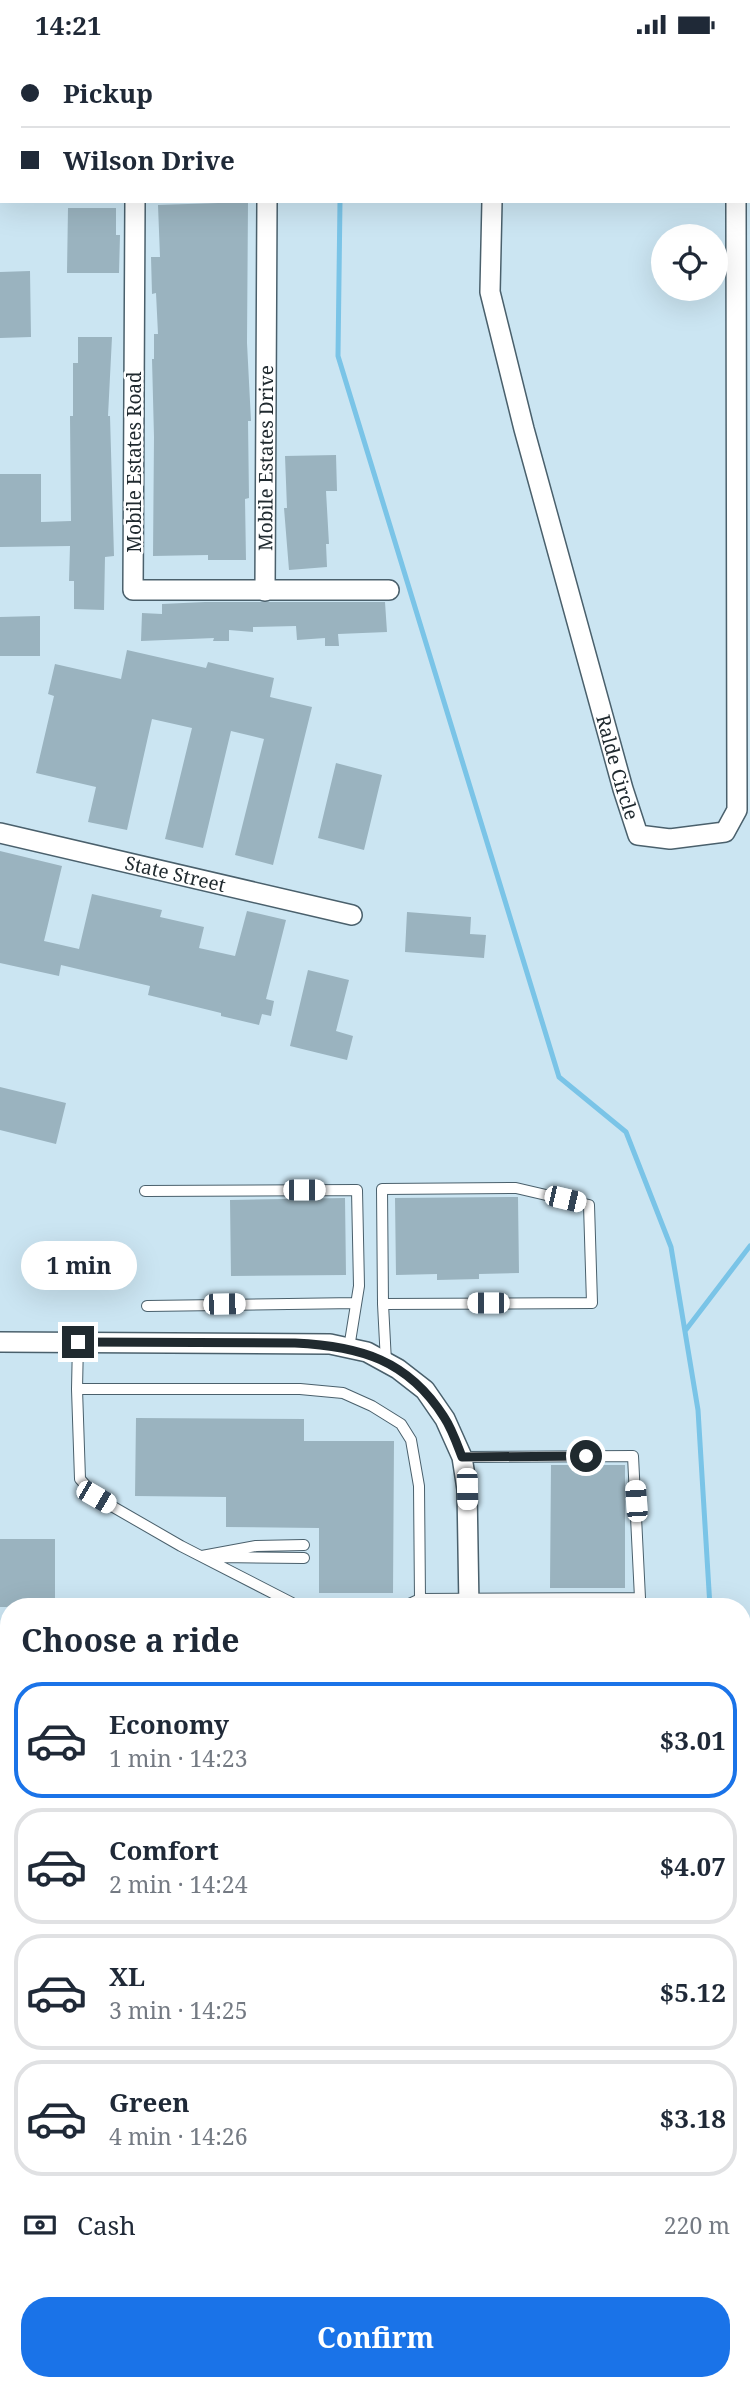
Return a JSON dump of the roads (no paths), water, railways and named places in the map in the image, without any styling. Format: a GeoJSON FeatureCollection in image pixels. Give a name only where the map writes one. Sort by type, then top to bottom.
{"type":"FeatureCollection","features":[{"type":"Feature","properties":{"kind":"street","name":"Mobile Estates Road"},"geometry":{"type":"LineString","coordinates":[[135,203],[133,590],[265,591]]}},
{"type":"Feature","properties":{"kind":"street","name":"Mobile Estates Drive"},"geometry":{"type":"LineString","coordinates":[[265,591],[267,203]]}},
{"type":"Feature","properties":{"kind":"street","name":"Ralde Circle"},"geometry":{"type":"LineString","coordinates":[[492,203],[490,292],[524,429],[623,789],[638,835],[670,839],[725,832],[737,810],[736,203]]}},
{"type":"Feature","properties":{"kind":"street"},"geometry":{"type":"LineString","coordinates":[[265,591],[389,590]]}},
{"type":"Feature","properties":{"kind":"street","name":"State Street"},"geometry":{"type":"LineString","coordinates":[[0,833],[352,915]]}},
{"type":"Feature","properties":{"kind":"street"},"geometry":{"type":"LineString","coordinates":[[0,1342],[330,1344],[367,1352],[386,1362],[425,1390],[445,1419],[462,1457],[467,1489],[468,1598]]}},
{"type":"Feature","properties":{"kind":"lane"},"geometry":{"type":"LineString","coordinates":[[383,1304],[592,1303],[589,1205],[516,1188],[382,1189],[383,1304],[386,1362]]}},
{"type":"Feature","properties":{"kind":"lane"},"geometry":{"type":"LineString","coordinates":[[145,1191],[357,1190],[359,1286],[349,1349]]}},
{"type":"Feature","properties":{"kind":"lane"},"geometry":{"type":"LineString","coordinates":[[147,1306],[356,1303]]}},
{"type":"Feature","properties":{"kind":"lane"},"geometry":{"type":"LineString","coordinates":[[78,1342],[80,1479],[96,1497],[283,1598]]}},
{"type":"Feature","properties":{"kind":"lane"},"geometry":{"type":"LineString","coordinates":[[77,1389],[300,1389],[343,1393],[372,1406],[401,1424],[411,1440],[419,1486],[420,1598]]}},
{"type":"Feature","properties":{"kind":"lane"},"geometry":{"type":"LineString","coordinates":[[462,1457],[633,1456],[640,1598]]}},
{"type":"Feature","properties":{"kind":"lane"},"geometry":{"type":"LineString","coordinates":[[202,1556],[257,1546],[304,1545]]}},
{"type":"Feature","properties":{"kind":"lane"},"geometry":{"type":"LineString","coordinates":[[202,1556],[304,1557]]}},
{"type":"Feature","properties":{"kind":"waterway"},"geometry":{"type":"LineString","coordinates":[[340,203],[338,356],[559,1077],[626,1132],[671,1247],[698,1410],[709,1598]]}},
{"type":"Feature","properties":{"kind":"waterway"},"geometry":{"type":"LineString","coordinates":[[685,1331],[750,1246]]}}]}
